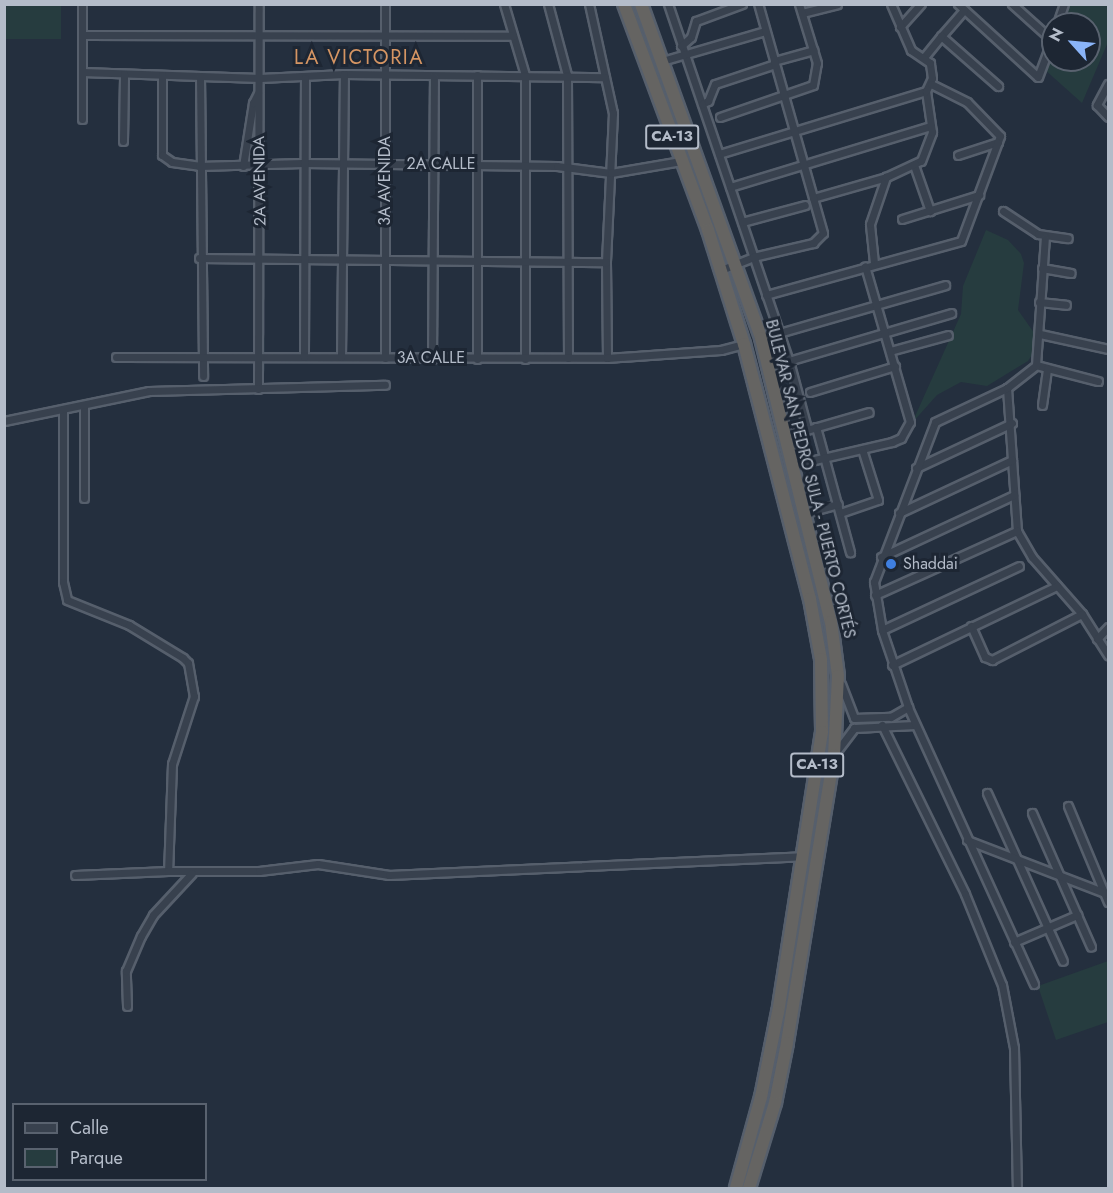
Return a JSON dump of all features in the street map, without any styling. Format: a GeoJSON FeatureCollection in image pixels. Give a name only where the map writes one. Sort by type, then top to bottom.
{"type":"FeatureCollection","features":[{"type":"Feature","properties":{"kind":"highway","name":"BULEVAR SAN PEDRO SULA - PUERTO CORTÉS"},"geometry":{"type":"LineString","coordinates":[[624,4],[721,270],[744,344],[818,635],[822,732],[771,1049],[736,1188]]}},
{"type":"Feature","properties":{"kind":"highway","name":"BULEVAR SAN PEDRO SULA - PUERTO CORTÉS"},"geometry":{"type":"LineString","coordinates":[[641,4],[736,264],[768,367],[831,622],[838,676],[834,754],[802,950],[775,1103],[749,1188]]}},
{"type":"Feature","properties":{"kind":"highway"},"geometry":{"type":"LineString","coordinates":[[803,856],[806,864],[801,905],[811,897]]}},
{"type":"Feature","properties":{"kind":"highway"},"geometry":{"type":"LineString","coordinates":[[793,918],[797,910],[802,910],[799,944],[802,950]]}},
{"type":"Feature","properties":{"kind":"street"},"geometry":{"type":"LineString","coordinates":[[82,4],[82,118]]}},
{"type":"Feature","properties":{"kind":"street","name":"2A AVENIDA"},"geometry":{"type":"LineString","coordinates":[[258,389],[260,357],[259,4]]}},
{"type":"Feature","properties":{"kind":"street","name":"3A AVENIDA"},"geometry":{"type":"LineString","coordinates":[[385,358],[386,4]]}},
{"type":"Feature","properties":{"kind":"street"},"geometry":{"type":"LineString","coordinates":[[504,4],[525,75],[525,359]]}},
{"type":"Feature","properties":{"kind":"street"},"geometry":{"type":"LineString","coordinates":[[548,4],[567,75],[568,358]]}},
{"type":"Feature","properties":{"kind":"street"},"geometry":{"type":"LineString","coordinates":[[589,4],[613,113],[606,262],[607,358]]}},
{"type":"Feature","properties":{"kind":"street"},"geometry":{"type":"LineString","coordinates":[[668,4],[789,361],[807,428]]}},
{"type":"Feature","properties":{"kind":"street"},"geometry":{"type":"LineString","coordinates":[[681,46],[691,37],[696,21],[742,4]]}},
{"type":"Feature","properties":{"kind":"street"},"geometry":{"type":"LineString","coordinates":[[721,270],[753,257],[821,239],[823,233],[758,4]]}},
{"type":"Feature","properties":{"kind":"street"},"geometry":{"type":"LineString","coordinates":[[720,117],[784,98],[813,85],[818,76],[814,50],[799,4]]}},
{"type":"Feature","properties":{"kind":"street"},"geometry":{"type":"LineString","coordinates":[[802,13],[837,4]]}},
{"type":"Feature","properties":{"kind":"street"},"geometry":{"type":"LineString","coordinates":[[719,154],[926,91],[931,84],[932,71],[925,56],[911,50],[891,4]]}},
{"type":"Feature","properties":{"kind":"street"},"geometry":{"type":"LineString","coordinates":[[900,27],[921,4]]}},
{"type":"Feature","properties":{"kind":"street"},"geometry":{"type":"LineString","coordinates":[[1012,4],[1041,28]]}},
{"type":"Feature","properties":{"kind":"street"},"geometry":{"type":"LineString","coordinates":[[925,56],[961,7],[1038,77],[1041,69]]}},
{"type":"Feature","properties":{"kind":"street"},"geometry":{"type":"LineString","coordinates":[[663,62],[765,31]]}},
{"type":"Feature","properties":{"kind":"street"},"geometry":{"type":"LineString","coordinates":[[83,35],[513,36]]}},
{"type":"Feature","properties":{"kind":"street"},"geometry":{"type":"LineString","coordinates":[[941,36],[998,86]]}},
{"type":"Feature","properties":{"kind":"street"},"geometry":{"type":"LineString","coordinates":[[702,104],[708,102],[715,84],[814,50]]}},
{"type":"Feature","properties":{"kind":"street"},"geometry":{"type":"LineString","coordinates":[[82,72],[260,78],[305,78],[344,74],[605,77]]}},
{"type":"Feature","properties":{"kind":"street"},"geometry":{"type":"LineString","coordinates":[[123,141],[124,74]]}},
{"type":"Feature","properties":{"kind":"street"},"geometry":{"type":"LineString","coordinates":[[342,357],[344,74]]}},
{"type":"Feature","properties":{"kind":"street","name":"2A CALLE"},"geometry":{"type":"LineString","coordinates":[[162,75],[162,155],[172,162],[199,166],[303,163],[566,166],[610,173],[681,161]]}},
{"type":"Feature","properties":{"kind":"street"},"geometry":{"type":"LineString","coordinates":[[477,75],[477,358]]}},
{"type":"Feature","properties":{"kind":"street"},"geometry":{"type":"LineString","coordinates":[[200,76],[199,258],[203,376]]}},
{"type":"Feature","properties":{"kind":"street"},"geometry":{"type":"LineString","coordinates":[[432,359],[434,76]]}},
{"type":"Feature","properties":{"kind":"street"},"geometry":{"type":"LineString","coordinates":[[304,357],[305,78]]}},
{"type":"Feature","properties":{"kind":"street"},"geometry":{"type":"LineString","coordinates":[[766,295],[874,263],[957,243],[979,195],[1000,136],[967,102],[931,84]]}},
{"type":"Feature","properties":{"kind":"street"},"geometry":{"type":"LineString","coordinates":[[1108,84],[1097,105],[1108,117]]}},
{"type":"Feature","properties":{"kind":"street"},"geometry":{"type":"LineString","coordinates":[[813,198],[886,177],[914,165],[927,151],[931,126],[926,91]]}},
{"type":"Feature","properties":{"kind":"street"},"geometry":{"type":"LineString","coordinates":[[243,166],[253,103],[258,93]]}},
{"type":"Feature","properties":{"kind":"street"},"geometry":{"type":"LineString","coordinates":[[730,187],[931,126]]}},
{"type":"Feature","properties":{"kind":"street"},"geometry":{"type":"LineString","coordinates":[[958,155],[998,142]]}},
{"type":"Feature","properties":{"kind":"street"},"geometry":{"type":"LineString","coordinates":[[914,165],[930,211]]}},
{"type":"Feature","properties":{"kind":"street"},"geometry":{"type":"LineString","coordinates":[[874,263],[870,224],[886,177]]}},
{"type":"Feature","properties":{"kind":"street"},"geometry":{"type":"LineString","coordinates":[[902,219],[979,195]]}},
{"type":"Feature","properties":{"kind":"street"},"geometry":{"type":"LineString","coordinates":[[742,222],[805,206]]}},
{"type":"Feature","properties":{"kind":"street"},"geometry":{"type":"LineString","coordinates":[[1003,211],[1045,237],[1068,238]]}},
{"type":"Feature","properties":{"kind":"street"},"geometry":{"type":"LineString","coordinates":[[1034,984],[915,725],[892,665],[874,595],[881,557],[935,422],[1008,388],[1036,365],[1040,334],[1039,302],[1045,237]]}},
{"type":"Feature","properties":{"kind":"street"},"geometry":{"type":"LineString","coordinates":[[199,258],[260,261],[606,262]]}},
{"type":"Feature","properties":{"kind":"street"},"geometry":{"type":"LineString","coordinates":[[793,465],[826,459],[901,438],[910,422],[865,266]]}},
{"type":"Feature","properties":{"kind":"street"},"geometry":{"type":"LineString","coordinates":[[1042,268],[1071,273]]}},
{"type":"Feature","properties":{"kind":"street"},"geometry":{"type":"LineString","coordinates":[[779,333],[945,285]]}},
{"type":"Feature","properties":{"kind":"street"},"geometry":{"type":"LineString","coordinates":[[1039,302],[1066,305]]}},
{"type":"Feature","properties":{"kind":"street"},"geometry":{"type":"LineString","coordinates":[[768,367],[951,313]]}},
{"type":"Feature","properties":{"kind":"street"},"geometry":{"type":"LineString","coordinates":[[891,351],[948,334]]}},
{"type":"Feature","properties":{"kind":"street"},"geometry":{"type":"LineString","coordinates":[[1040,334],[1108,349]]}},
{"type":"Feature","properties":{"kind":"street","name":"3A CALLE"},"geometry":{"type":"LineString","coordinates":[[116,357],[607,358],[721,350],[744,344]]}},
{"type":"Feature","properties":{"kind":"street"},"geometry":{"type":"LineString","coordinates":[[1036,365],[1098,381]]}},
{"type":"Feature","properties":{"kind":"street"},"geometry":{"type":"LineString","coordinates":[[810,393],[895,366]]}},
{"type":"Feature","properties":{"kind":"street"},"geometry":{"type":"LineString","coordinates":[[1042,405],[1047,368]]}},
{"type":"Feature","properties":{"kind":"street"},"geometry":{"type":"LineString","coordinates":[[4,421],[149,391],[385,386]]}},
{"type":"Feature","properties":{"kind":"street"},"geometry":{"type":"LineString","coordinates":[[1008,388],[1017,531],[1032,557],[1082,614],[1108,655]]}},
{"type":"Feature","properties":{"kind":"street"},"geometry":{"type":"LineString","coordinates":[[84,406],[84,498]]}},
{"type":"Feature","properties":{"kind":"street"},"geometry":{"type":"LineString","coordinates":[[63,410],[63,582],[67,600],[129,625],[188,663],[193,704],[172,764],[168,871]]}},
{"type":"Feature","properties":{"kind":"street"},"geometry":{"type":"LineString","coordinates":[[786,436],[807,428],[869,412]]}},
{"type":"Feature","properties":{"kind":"street"},"geometry":{"type":"LineString","coordinates":[[916,468],[1012,423]]}},
{"type":"Feature","properties":{"kind":"street"},"geometry":{"type":"LineString","coordinates":[[816,427],[850,552]]}},
{"type":"Feature","properties":{"kind":"street"},"geometry":{"type":"LineString","coordinates":[[840,513],[878,500],[862,449]]}},
{"type":"Feature","properties":{"kind":"street"},"geometry":{"type":"LineString","coordinates":[[898,513],[1012,460]]}},
{"type":"Feature","properties":{"kind":"street"},"geometry":{"type":"LineString","coordinates":[[881,557],[1014,495]]}},
{"type":"Feature","properties":{"kind":"street"},"geometry":{"type":"LineString","coordinates":[[805,513],[838,504]]}},
{"type":"Feature","properties":{"kind":"street"},"geometry":{"type":"LineString","coordinates":[[874,595],[1017,531]]}},
{"type":"Feature","properties":{"kind":"street"},"geometry":{"type":"LineString","coordinates":[[882,630],[1019,566]]}},
{"type":"Feature","properties":{"kind":"street"},"geometry":{"type":"LineString","coordinates":[[892,665],[1057,586]]}},
{"type":"Feature","properties":{"kind":"street"},"geometry":{"type":"LineString","coordinates":[[971,626],[985,657],[992,660],[1082,614]]}},
{"type":"Feature","properties":{"kind":"street"},"geometry":{"type":"LineString","coordinates":[[1097,639],[1108,627]]}},
{"type":"Feature","properties":{"kind":"street"},"geometry":{"type":"LineString","coordinates":[[838,676],[854,718],[891,717],[908,706]]}},
{"type":"Feature","properties":{"kind":"street"},"geometry":{"type":"LineString","coordinates":[[834,754],[854,728],[882,724],[915,725]]}},
{"type":"Feature","properties":{"kind":"street"},"geometry":{"type":"LineString","coordinates":[[882,724],[965,894],[1002,985],[1014,1048],[1017,1188]]}},
{"type":"Feature","properties":{"kind":"street"},"geometry":{"type":"LineString","coordinates":[[987,793],[1063,960]]}},
{"type":"Feature","properties":{"kind":"street"},"geometry":{"type":"LineString","coordinates":[[1068,806],[1108,902]]}},
{"type":"Feature","properties":{"kind":"street"},"geometry":{"type":"LineString","coordinates":[[1032,813],[1091,947]]}},
{"type":"Feature","properties":{"kind":"street"},"geometry":{"type":"LineString","coordinates":[[967,840],[1106,893]]}},
{"type":"Feature","properties":{"kind":"street"},"geometry":{"type":"LineString","coordinates":[[75,875],[168,871],[192,873],[259,871],[318,864],[389,875],[803,856]]}},
{"type":"Feature","properties":{"kind":"street"},"geometry":{"type":"LineString","coordinates":[[127,1006],[126,971],[141,936],[153,915],[192,873]]}},
{"type":"Feature","properties":{"kind":"street"},"geometry":{"type":"LineString","coordinates":[[1014,942],[1077,915]]}},
{"type":"Feature","properties":{"kind":"green space"},"geometry":{"type":"Polygon","coordinates":[[[5,4],[61,5],[61,39],[5,39],[5,4]]]}},
{"type":"Feature","properties":{"kind":"green space"},"geometry":{"type":"Polygon","coordinates":[[[1067,5],[1108,5],[1108,42],[1101,58],[1101,12],[1064,12],[1067,5]]]}},
{"type":"Feature","properties":{"kind":"green space"},"geometry":{"type":"Polygon","coordinates":[[[1047,72],[1095,72],[1082,103],[1047,72]]]}},
{"type":"Feature","properties":{"kind":"green space"},"geometry":{"type":"Polygon","coordinates":[[[986,230],[1008,240],[1021,254],[1024,263],[1018,310],[1037,337],[1037,347],[1028,361],[987,386],[961,382],[937,395],[912,423],[961,314],[963,286],[986,230]]]}},
{"type":"Feature","properties":{"kind":"green space"},"geometry":{"type":"Polygon","coordinates":[[[1108,961],[1108,1022],[1056,1040],[1038,986],[1108,961]]]}},
{"type":"Feature","properties":{"kind":"place","name":"Shaddai"},"geometry":{"type":"Point","coordinates":[891,564]}},
{"type":"Feature","properties":{"kind":"district","name":"LA VICTORIA"},"geometry":{"type":"Point","coordinates":[359,57]}}]}
